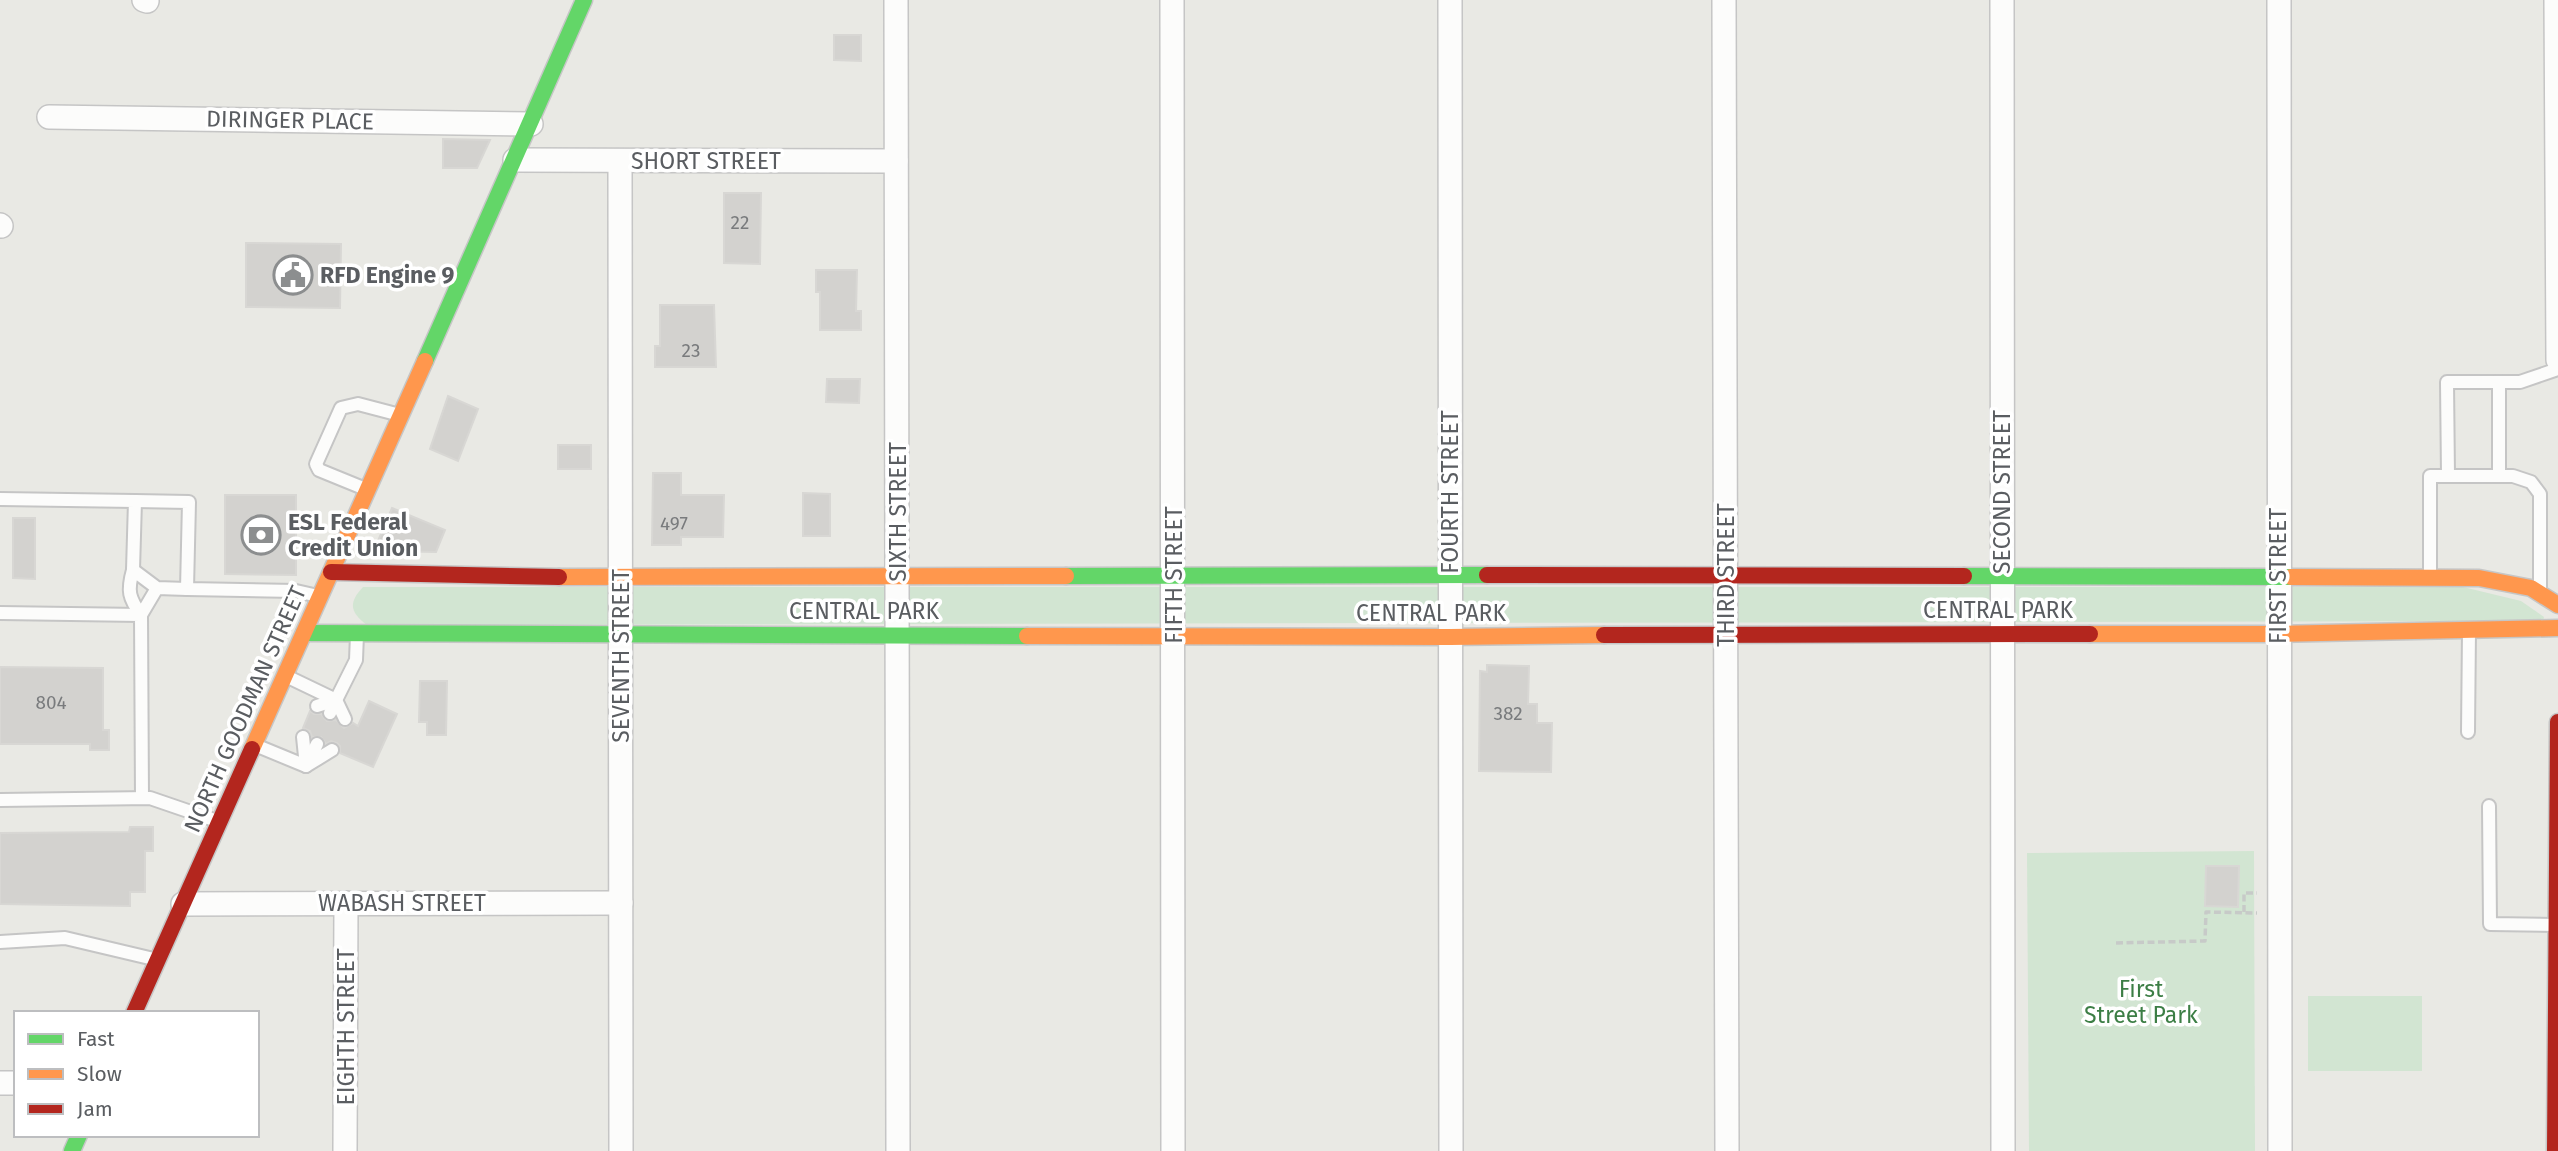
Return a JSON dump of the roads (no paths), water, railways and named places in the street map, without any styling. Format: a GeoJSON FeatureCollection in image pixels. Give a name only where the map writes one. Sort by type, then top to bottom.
{"type":"FeatureCollection","features":[{"type":"Feature","properties":{"kind":"main road","name":"NORTH GOODMAN STREET"},"geometry":{"type":"LineString","coordinates":[[135,1011],[584,0]]}},
{"type":"Feature","properties":{"kind":"main road","name":"CENTRAL PARK"},"geometry":{"type":"LineString","coordinates":[[331,572],[621,578],[1450,575],[2479,578],[2521,584],[2540,591],[2558,605]]}},
{"type":"Feature","properties":{"kind":"main road","name":"CENTRAL PARK"},"geometry":{"type":"LineString","coordinates":[[304,633],[1450,637],[1726,633],[2278,634],[2558,628]]}},
{"type":"Feature","properties":{"kind":"main road"},"geometry":{"type":"LineString","coordinates":[[2555,1151],[2558,722]]}},
{"type":"Feature","properties":{"kind":"street","name":"SIXTH STREET"},"geometry":{"type":"LineString","coordinates":[[896,0],[898,1151]]}},
{"type":"Feature","properties":{"kind":"street","name":"FIFTH STREET"},"geometry":{"type":"LineString","coordinates":[[1172,0],[1173,1151]]}},
{"type":"Feature","properties":{"kind":"street","name":"FOURTH STREET"},"geometry":{"type":"LineString","coordinates":[[1450,0],[1451,1151]]}},
{"type":"Feature","properties":{"kind":"street","name":"THIRD STREET"},"geometry":{"type":"LineString","coordinates":[[1724,0],[1727,1151]]}},
{"type":"Feature","properties":{"kind":"street","name":"SECOND STREET"},"geometry":{"type":"LineString","coordinates":[[2002,0],[2003,1151]]}},
{"type":"Feature","properties":{"kind":"street","name":"FIRST STREET"},"geometry":{"type":"LineString","coordinates":[[2279,0],[2280,1151]]}},
{"type":"Feature","properties":{"kind":"street"},"geometry":{"type":"LineString","coordinates":[[2556,0],[2558,360]]}},
{"type":"Feature","properties":{"kind":"street","name":"DIRINGER PLACE"},"geometry":{"type":"LineString","coordinates":[[49,117],[531,124]]}},
{"type":"Feature","properties":{"kind":"street","name":"SHORT STREET"},"geometry":{"type":"LineString","coordinates":[[515,160],[896,161]]}},
{"type":"Feature","properties":{"kind":"street","name":"SEVENTH STREET"},"geometry":{"type":"LineString","coordinates":[[621,161],[621,1151]]}},
{"type":"Feature","properties":{"kind":"street","name":"WABASH STREET"},"geometry":{"type":"LineString","coordinates":[[183,904],[621,902]]}},
{"type":"Feature","properties":{"kind":"street","name":"EIGHTH STREET"},"geometry":{"type":"LineString","coordinates":[[345,1151],[346,903]]}},
{"type":"Feature","properties":{"kind":"lane"},"geometry":{"type":"LineString","coordinates":[[2448,476],[2447,382],[2521,382],[2558,369]]}},
{"type":"Feature","properties":{"kind":"lane"},"geometry":{"type":"LineString","coordinates":[[2499,382],[2499,476]]}},
{"type":"Feature","properties":{"kind":"lane"},"geometry":{"type":"LineString","coordinates":[[368,490],[319,470],[316,464],[341,408],[358,404],[401,415]]}},
{"type":"Feature","properties":{"kind":"lane"},"geometry":{"type":"LineString","coordinates":[[2430,578],[2430,476],[2512,476],[2532,482],[2540,494],[2540,591]]}},
{"type":"Feature","properties":{"kind":"lane"},"geometry":{"type":"LineString","coordinates":[[0,499],[189,502],[187,589]]}},
{"type":"Feature","properties":{"kind":"lane"},"geometry":{"type":"LineString","coordinates":[[135,501],[133,570],[129,599],[141,615]]}},
{"type":"Feature","properties":{"kind":"lane"},"geometry":{"type":"LineString","coordinates":[[133,570],[157,588],[296,591],[320,597]]}},
{"type":"Feature","properties":{"kind":"lane"},"geometry":{"type":"LineString","coordinates":[[142,798],[141,615],[157,588]]}},
{"type":"Feature","properties":{"kind":"lane"},"geometry":{"type":"LineString","coordinates":[[0,613],[141,615]]}},
{"type":"Feature","properties":{"kind":"lane"},"geometry":{"type":"LineString","coordinates":[[2468,732],[2469,631]]}},
{"type":"Feature","properties":{"kind":"lane"},"geometry":{"type":"LineString","coordinates":[[330,713],[356,660],[357,634]]}},
{"type":"Feature","properties":{"kind":"lane"},"geometry":{"type":"LineString","coordinates":[[285,675],[336,700],[345,719]]}},
{"type":"Feature","properties":{"kind":"lane"},"geometry":{"type":"LineString","coordinates":[[317,706],[336,700]]}},
{"type":"Feature","properties":{"kind":"lane"},"geometry":{"type":"LineString","coordinates":[[303,737],[306,766]]}},
{"type":"Feature","properties":{"kind":"lane"},"geometry":{"type":"LineString","coordinates":[[254,744],[306,766]]}},
{"type":"Feature","properties":{"kind":"lane"},"geometry":{"type":"LineString","coordinates":[[306,766],[317,744]]}},
{"type":"Feature","properties":{"kind":"lane"},"geometry":{"type":"LineString","coordinates":[[306,766],[331,750]]}},
{"type":"Feature","properties":{"kind":"lane"},"geometry":{"type":"LineString","coordinates":[[0,800],[150,798],[220,822]]}},
{"type":"Feature","properties":{"kind":"lane"},"geometry":{"type":"LineString","coordinates":[[2489,806],[2490,924],[2557,926]]}},
{"type":"Feature","properties":{"kind":"lane"},"geometry":{"type":"LineString","coordinates":[[0,942],[65,938],[158,960]]}},
{"type":"Feature","properties":{"kind":"place","name":"RFD Engine 9"},"geometry":{"type":"Point","coordinates":[293,275]}},
{"type":"Feature","properties":{"kind":"place","name":"ESL Federal Credit Union"},"geometry":{"type":"Point","coordinates":[261,535]}},
{"type":"Feature","properties":{"kind":"park label","name":"First Street Park"},"geometry":{"type":"Point","coordinates":[2141,1002]}}]}
